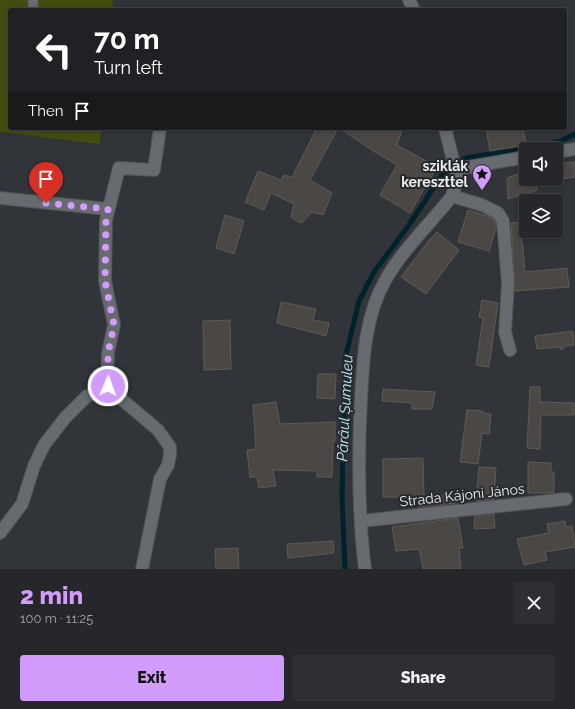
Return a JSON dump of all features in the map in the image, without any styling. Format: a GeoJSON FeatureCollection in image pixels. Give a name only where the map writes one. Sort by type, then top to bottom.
{"type":"FeatureCollection","features":[{"type":"Feature","properties":{"kind":"street"},"geometry":{"type":"LineString","coordinates":[[142,569],[160,479],[168,465],[170,447],[158,430],[108,386],[108,353],[114,325],[105,281],[106,220],[119,168],[154,170],[160,130]]}},
{"type":"Feature","properties":{"kind":"street"},"geometry":{"type":"LineString","coordinates":[[365,569],[361,521],[359,464],[363,368],[369,325],[385,280],[400,258],[452,196],[456,184],[455,164],[446,130]]}},
{"type":"Feature","properties":{"kind":"street"},"geometry":{"type":"LineString","coordinates":[[563,151],[575,149]]}},
{"type":"Feature","properties":{"kind":"street"},"geometry":{"type":"LineString","coordinates":[[455,164],[519,158]]}},
{"type":"Feature","properties":{"kind":"street"},"geometry":{"type":"LineString","coordinates":[[452,196],[482,205],[498,213],[502,221],[508,283],[505,332],[510,350]]}},
{"type":"Feature","properties":{"kind":"street"},"geometry":{"type":"LineString","coordinates":[[0,198],[108,209]]}},
{"type":"Feature","properties":{"kind":"street"},"geometry":{"type":"LineString","coordinates":[[0,533],[22,504],[34,466],[44,445],[64,418],[87,396],[108,386]]}},
{"type":"Feature","properties":{"kind":"street","name":"Strada Kájoni János"},"geometry":{"type":"LineString","coordinates":[[361,521],[566,499]]}},
{"type":"Feature","properties":{"kind":"green space"},"geometry":{"type":"Polygon","coordinates":[[[0,0],[113,0],[112,8],[8,8],[8,130],[101,130],[100,144],[0,132],[0,0]]]}},
{"type":"Feature","properties":{"kind":"building"},"geometry":{"type":"Polygon","coordinates":[[[316,130],[337,130],[310,180],[332,193],[323,215],[312,212],[302,223],[291,217],[294,204],[271,193],[264,210],[245,202],[258,171],[281,180],[284,175],[292,177],[316,130]]]}},
{"type":"Feature","properties":{"kind":"building"},"geometry":{"type":"Polygon","coordinates":[[[342,130],[402,130],[397,145],[437,167],[410,213],[380,195],[397,165],[342,130]]]}},
{"type":"Feature","properties":{"kind":"building"},"geometry":{"type":"Polygon","coordinates":[[[486,130],[523,130],[525,142],[519,142],[519,146],[490,151],[486,130]]]}},
{"type":"Feature","properties":{"kind":"building"},"geometry":{"type":"Polygon","coordinates":[[[575,162],[575,177],[563,179],[563,163],[575,162]]]}},
{"type":"Feature","properties":{"kind":"building"},"geometry":{"type":"Polygon","coordinates":[[[519,174],[519,186],[536,186],[537,190],[519,194],[519,196],[508,199],[507,178],[519,174]]]}},
{"type":"Feature","properties":{"kind":"building"},"geometry":{"type":"Polygon","coordinates":[[[468,210],[487,216],[493,219],[496,223],[496,228],[489,251],[458,242],[468,210]]]}},
{"type":"Feature","properties":{"kind":"building"},"geometry":{"type":"Polygon","coordinates":[[[225,215],[244,221],[234,254],[216,248],[225,215]]]}},
{"type":"Feature","properties":{"kind":"building"},"geometry":{"type":"Polygon","coordinates":[[[519,222],[519,238],[521,238],[525,272],[567,268],[569,287],[515,291],[511,223],[519,222]]]}},
{"type":"Feature","properties":{"kind":"building"},"geometry":{"type":"Polygon","coordinates":[[[437,232],[459,250],[426,294],[401,277],[437,232]]]}},
{"type":"Feature","properties":{"kind":"building"},"geometry":{"type":"Polygon","coordinates":[[[482,300],[498,303],[489,367],[476,365],[483,318],[479,317],[482,300]]]}},
{"type":"Feature","properties":{"kind":"building"},"geometry":{"type":"Polygon","coordinates":[[[281,302],[316,309],[313,320],[329,323],[326,336],[277,323],[281,302]]]}},
{"type":"Feature","properties":{"kind":"building"},"geometry":{"type":"Polygon","coordinates":[[[230,320],[231,369],[204,370],[203,321],[230,320]]]}},
{"type":"Feature","properties":{"kind":"building"},"geometry":{"type":"Polygon","coordinates":[[[573,331],[574,345],[565,346],[562,350],[558,347],[537,349],[535,336],[573,331]]]}},
{"type":"Feature","properties":{"kind":"building"},"geometry":{"type":"Polygon","coordinates":[[[318,374],[336,374],[335,399],[317,398],[318,374]]]}},
{"type":"Feature","properties":{"kind":"building"},"geometry":{"type":"Polygon","coordinates":[[[530,387],[540,387],[540,402],[574,403],[574,415],[541,415],[540,449],[527,448],[530,387]]]}},
{"type":"Feature","properties":{"kind":"building"},"geometry":{"type":"Polygon","coordinates":[[[383,389],[435,392],[432,409],[412,409],[412,403],[382,401],[383,389]]]}},
{"type":"Feature","properties":{"kind":"building"},"geometry":{"type":"Polygon","coordinates":[[[276,402],[280,424],[335,422],[332,477],[317,477],[317,471],[273,470],[276,486],[259,488],[257,477],[250,477],[247,450],[256,449],[253,405],[276,402]]]}},
{"type":"Feature","properties":{"kind":"building"},"geometry":{"type":"Polygon","coordinates":[[[467,410],[483,411],[483,413],[491,414],[489,434],[482,433],[478,464],[460,462],[467,410]]]}},
{"type":"Feature","properties":{"kind":"building"},"geometry":{"type":"Polygon","coordinates":[[[423,458],[424,497],[383,497],[383,459],[423,458]]]}},
{"type":"Feature","properties":{"kind":"building"},"geometry":{"type":"Polygon","coordinates":[[[528,462],[551,463],[551,472],[554,472],[554,493],[528,493],[528,462]]]}},
{"type":"Feature","properties":{"kind":"building"},"geometry":{"type":"Polygon","coordinates":[[[479,467],[496,468],[494,499],[476,501],[479,467]]]}},
{"type":"Feature","properties":{"kind":"building"},"geometry":{"type":"Polygon","coordinates":[[[455,493],[456,503],[419,507],[419,499],[455,493]]]}},
{"type":"Feature","properties":{"kind":"building"},"geometry":{"type":"Polygon","coordinates":[[[494,514],[495,528],[474,529],[475,516],[494,514]]]}},
{"type":"Feature","properties":{"kind":"building"},"geometry":{"type":"Polygon","coordinates":[[[458,518],[463,548],[459,548],[461,569],[423,569],[419,549],[396,551],[392,527],[458,518]]]}},
{"type":"Feature","properties":{"kind":"building"},"geometry":{"type":"Polygon","coordinates":[[[565,521],[566,527],[572,526],[575,547],[545,552],[547,560],[524,565],[517,539],[549,533],[547,524],[565,521]]]}},
{"type":"Feature","properties":{"kind":"building"},"geometry":{"type":"Polygon","coordinates":[[[333,541],[334,553],[288,558],[287,544],[333,541]]]}},
{"type":"Feature","properties":{"kind":"building"},"geometry":{"type":"Polygon","coordinates":[[[238,548],[239,569],[216,569],[215,549],[238,548]]]}},
{"type":"Feature","properties":{"kind":"waterway","name":"Pârâul Șumuleu"},"geometry":{"type":"LineString","coordinates":[[345,569],[342,496],[345,359],[359,301],[374,272],[409,225],[442,175],[465,158],[524,149],[561,141],[575,134]]}},
{"type":"Feature","properties":{"kind":"place","name":"sziklák kereszttel"},"geometry":{"type":"Point","coordinates":[482,191]}},
{"type":"Feature","properties":{"kind":"route"},"geometry":{"type":"LineString","coordinates":[[46,203],[108,209],[106,220],[105,281],[114,325],[108,353],[108,386]]}}]}
